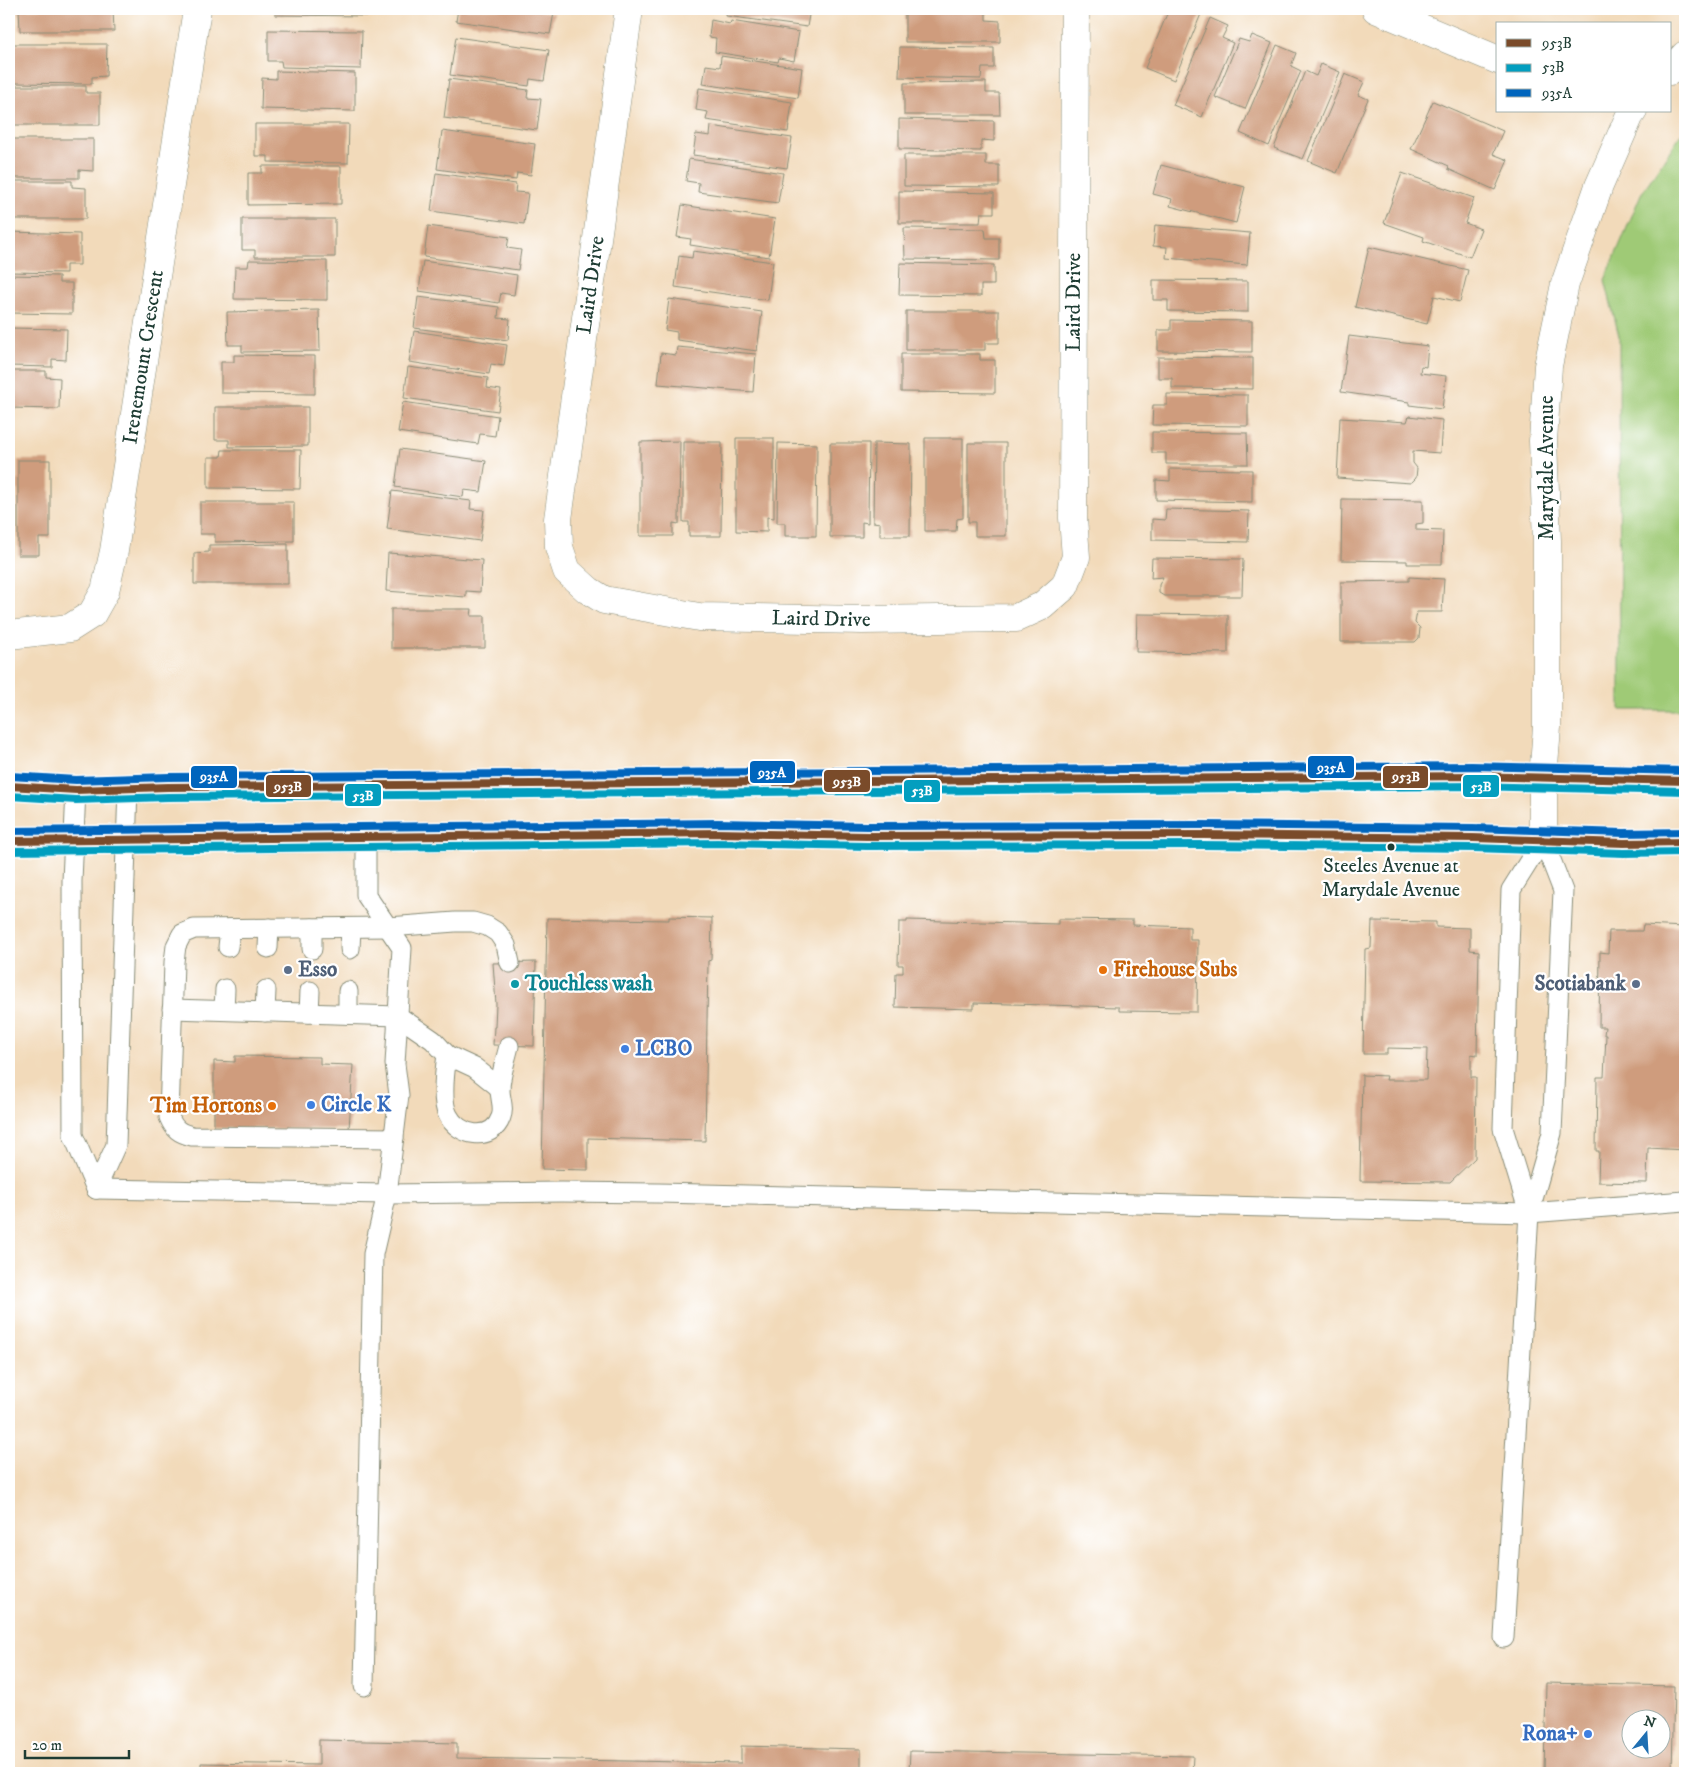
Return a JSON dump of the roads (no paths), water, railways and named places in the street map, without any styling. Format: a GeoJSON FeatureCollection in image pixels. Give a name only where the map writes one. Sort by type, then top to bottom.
{"type":"FeatureCollection","features":[{"type":"Feature","properties":{"kind":"main road","name":"Irenemount Crescent"},"geometry":{"type":"LineString","coordinates":[[9,635],[70,628],[92,614],[105,591],[114,551],[197,9]]}},
{"type":"Feature","properties":{"kind":"main road","name":"Laird Drive"},"geometry":{"type":"LineString","coordinates":[[629,9],[558,519],[559,547],[567,572],[588,590],[604,600],[699,617],[862,620],[1016,618],[1042,606],[1065,586],[1076,557],[1073,518],[1075,9]]}},
{"type":"Feature","properties":{"kind":"main road"},"geometry":{"type":"LineString","coordinates":[[1376,9],[1496,59]]}},
{"type":"Feature","properties":{"kind":"main road"},"geometry":{"type":"LineString","coordinates":[[1672,69],[1685,55]]}},
{"type":"Feature","properties":{"kind":"main road","name":"Marydale Avenue"},"geometry":{"type":"LineString","coordinates":[[1543,839],[1543,778],[1547,727],[1547,541],[1543,441],[1548,366],[1565,284],[1599,186],[1628,112]]}},
{"type":"Feature","properties":{"kind":"main road"},"geometry":{"type":"LineString","coordinates":[[9,786],[76,790],[1462,776],[1685,781]]}},
{"type":"Feature","properties":{"kind":"main road"},"geometry":{"type":"LineString","coordinates":[[9,842],[717,833],[867,836],[1202,834],[1543,839],[1624,843],[1685,842]]}},
{"type":"Feature","properties":{"kind":"lane"},"geometry":{"type":"LineString","coordinates":[[96,1189],[116,1145],[128,788]]}},
{"type":"Feature","properties":{"kind":"lane"},"geometry":{"type":"LineString","coordinates":[[76,790],[72,881],[73,1135],[96,1189]]}},
{"type":"Feature","properties":{"kind":"lane"},"geometry":{"type":"LineString","coordinates":[[364,1686],[374,1254],[387,1194],[399,1095],[395,1064],[402,948],[366,895],[366,838]]}},
{"type":"Feature","properties":{"kind":"lane"},"geometry":{"type":"LineString","coordinates":[[1529,1213],[1503,1128],[1510,910],[1511,890],[1543,839]]}},
{"type":"Feature","properties":{"kind":"lane"},"geometry":{"type":"LineString","coordinates":[[1504,1638],[1529,1213],[1552,1132],[1563,891],[1543,839]]}},
{"type":"Feature","properties":{"kind":"lane"},"geometry":{"type":"LineString","coordinates":[[394,1138],[192,1136],[180,1133],[173,1127],[169,1118],[172,1009],[176,946],[182,934],[194,929],[229,938],[269,928],[389,927],[473,922],[487,926],[498,933],[506,945],[510,962]]}},
{"type":"Feature","properties":{"kind":"lane"},"geometry":{"type":"LineString","coordinates":[[268,948],[269,928]]}},
{"type":"Feature","properties":{"kind":"lane"},"geometry":{"type":"LineString","coordinates":[[312,928],[312,949]]}},
{"type":"Feature","properties":{"kind":"lane"},"geometry":{"type":"LineString","coordinates":[[350,949],[351,928]]}},
{"type":"Feature","properties":{"kind":"lane"},"geometry":{"type":"LineString","coordinates":[[224,1010],[225,988]]}},
{"type":"Feature","properties":{"kind":"lane"},"geometry":{"type":"LineString","coordinates":[[265,1012],[266,990]]}},
{"type":"Feature","properties":{"kind":"lane"},"geometry":{"type":"LineString","coordinates":[[309,1013],[310,991]]}},
{"type":"Feature","properties":{"kind":"lane"},"geometry":{"type":"LineString","coordinates":[[348,991],[348,1014]]}},
{"type":"Feature","properties":{"kind":"lane"},"geometry":{"type":"LineString","coordinates":[[172,1009],[398,1016],[433,1040],[447,1054],[475,1068],[500,1088]]}},
{"type":"Feature","properties":{"kind":"lane"},"geometry":{"type":"LineString","coordinates":[[447,1054],[444,1074],[447,1114],[454,1124],[468,1133],[484,1134],[494,1128],[501,1118],[503,1105],[500,1088],[509,1046]]}},
{"type":"Feature","properties":{"kind":"lane"},"geometry":{"type":"LineString","coordinates":[[96,1189],[387,1194],[668,1193],[1529,1213],[1685,1201]]}},
{"type":"Feature","properties":{"kind":"place","name":"Steeles Avenue at Marydale Avenue"},"geometry":{"type":"Point","coordinates":[1391,847]}},
{"type":"Feature","properties":{"kind":"place","name":"Esso"},"geometry":{"type":"Point","coordinates":[288,970]}},
{"type":"Feature","properties":{"kind":"place","name":"Firehouse Subs"},"geometry":{"type":"Point","coordinates":[1103,970]}},
{"type":"Feature","properties":{"kind":"place","name":"Touchless wash"},"geometry":{"type":"Point","coordinates":[515,984]}},
{"type":"Feature","properties":{"kind":"place","name":"Scotiabank"},"geometry":{"type":"Point","coordinates":[1636,984]}},
{"type":"Feature","properties":{"kind":"place","name":"LCBO"},"geometry":{"type":"Point","coordinates":[625,1049]}},
{"type":"Feature","properties":{"kind":"place","name":"Circle K"},"geometry":{"type":"Point","coordinates":[311,1105]}},
{"type":"Feature","properties":{"kind":"place","name":"Tim Hortons"},"geometry":{"type":"Point","coordinates":[272,1106]}},
{"type":"Feature","properties":{"kind":"place","name":"Rona+"},"geometry":{"type":"Point","coordinates":[1588,1734]}}]}
